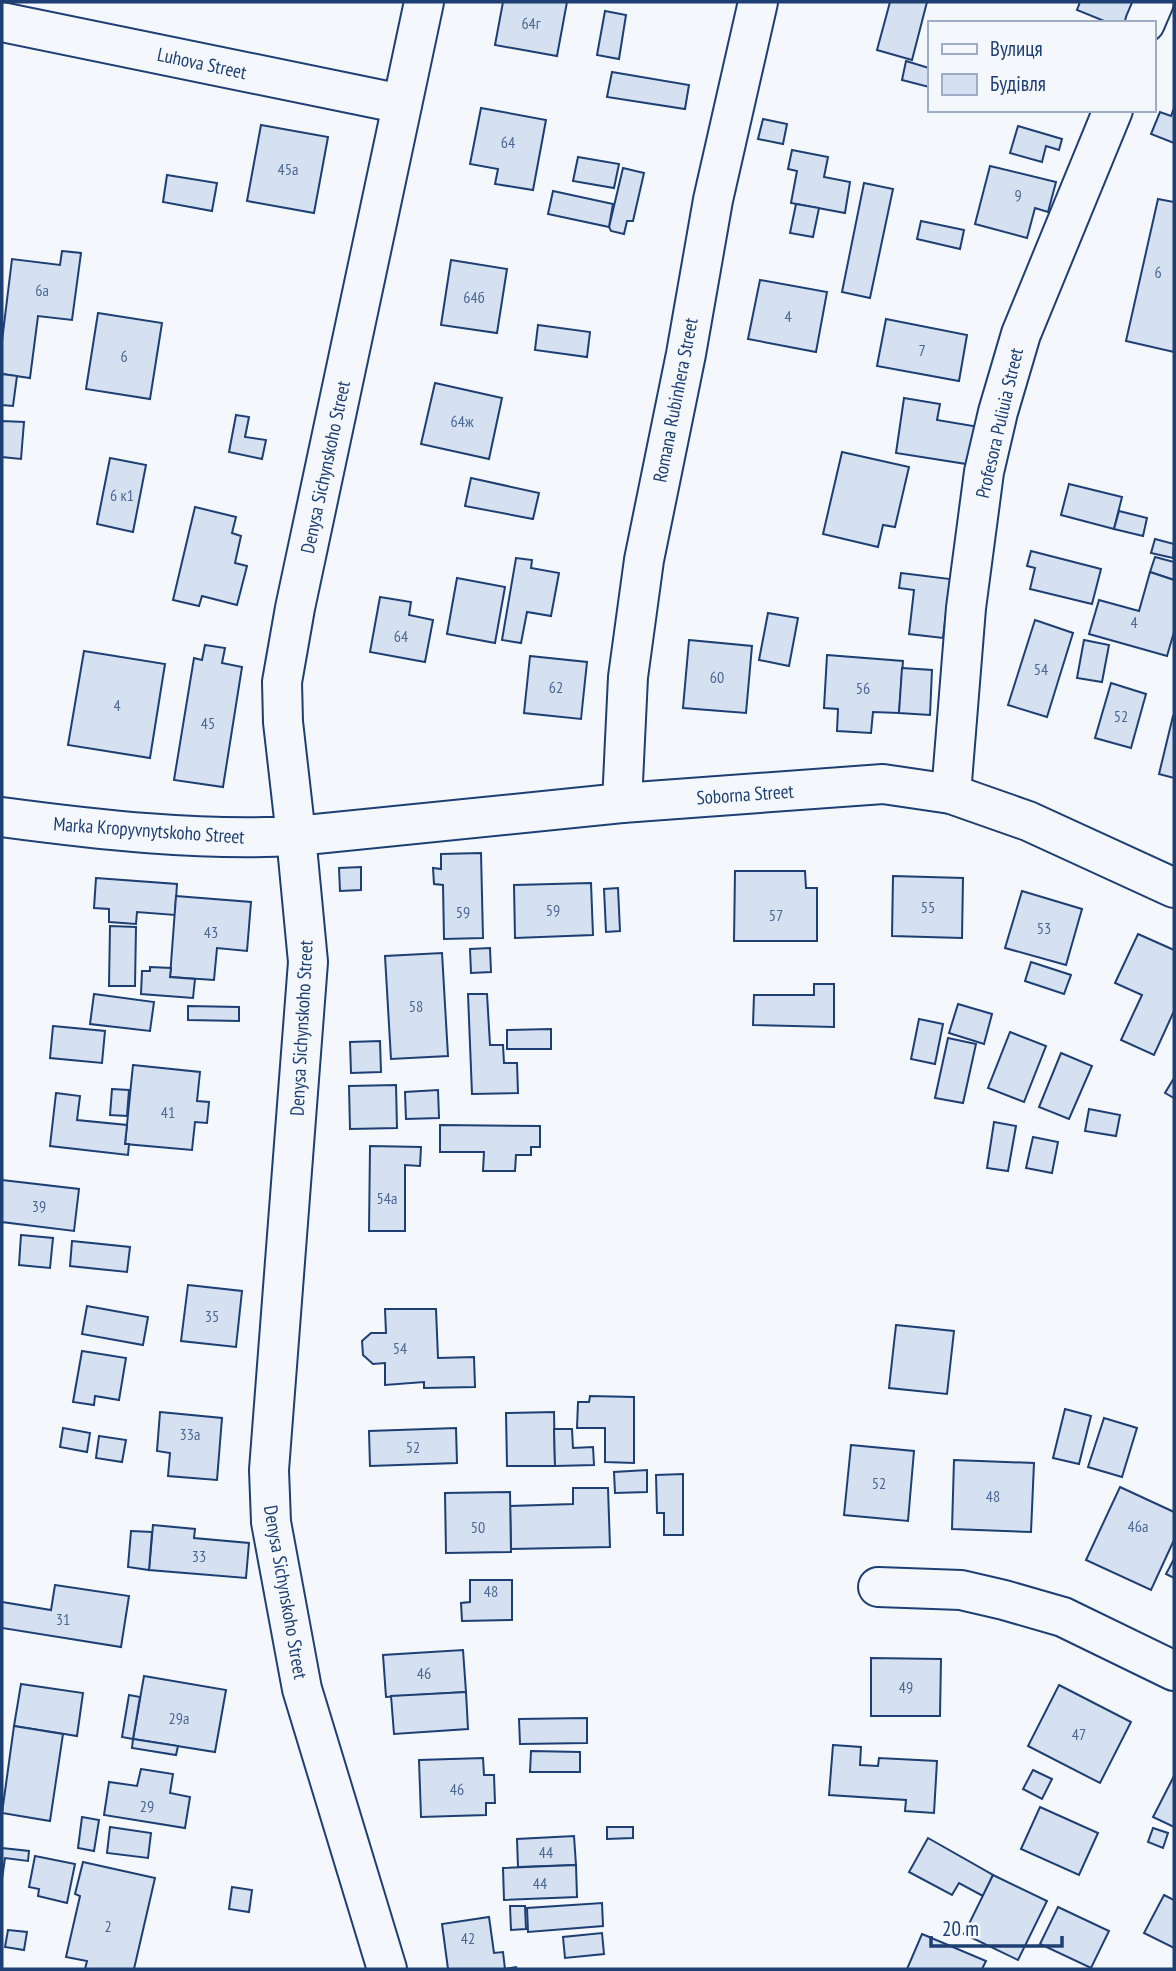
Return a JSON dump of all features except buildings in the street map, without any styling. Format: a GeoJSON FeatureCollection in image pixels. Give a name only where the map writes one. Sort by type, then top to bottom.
{"type":"FeatureCollection","features":[{"type":"Feature","properties":{"kind":"street","name":"Denysa Sichynskoho Street"},"geometry":{"type":"LineString","coordinates":[[387,1969],[302,1689],[271,1522],[270,1470],[308,962],[283,722],[282,682],[298,594],[424,2]]}},
{"type":"Feature","properties":{"kind":"street","name":"Romana Rubinhera Street"},"geometry":{"type":"LineString","coordinates":[[622,803],[628,677],[643,560],[686,354],[713,200],[758,2]]}},
{"type":"Feature","properties":{"kind":"street"},"geometry":{"type":"LineString","coordinates":[[1146,21],[1154,2]]}},
{"type":"Feature","properties":{"kind":"street","name":"Luhova Street"},"geometry":{"type":"LineString","coordinates":[[2,22],[402,104]]}},
{"type":"Feature","properties":{"kind":"street","name":"Profesora Puliuia Street"},"geometry":{"type":"LineString","coordinates":[[951,794],[966,608],[984,472],[998,412],[1021,334],[1112,112]]}},
{"type":"Feature","properties":{"kind":"street","name":"Soborna Street"},"geometry":{"type":"LineString","coordinates":[[296,836],[622,803],[883,784],[951,794],[1028,821],[1174,888]]}},
{"type":"Feature","properties":{"kind":"street","name":"Marka Kropyvnytskoho Street"},"geometry":{"type":"LineString","coordinates":[[2,817],[150,834],[242,839],[296,836]]}},
{"type":"Feature","properties":{"kind":"street"},"geometry":{"type":"LineString","coordinates":[[878,1587],[961,1590],[1004,1600],[1063,1617],[1174,1671]]}}]}
